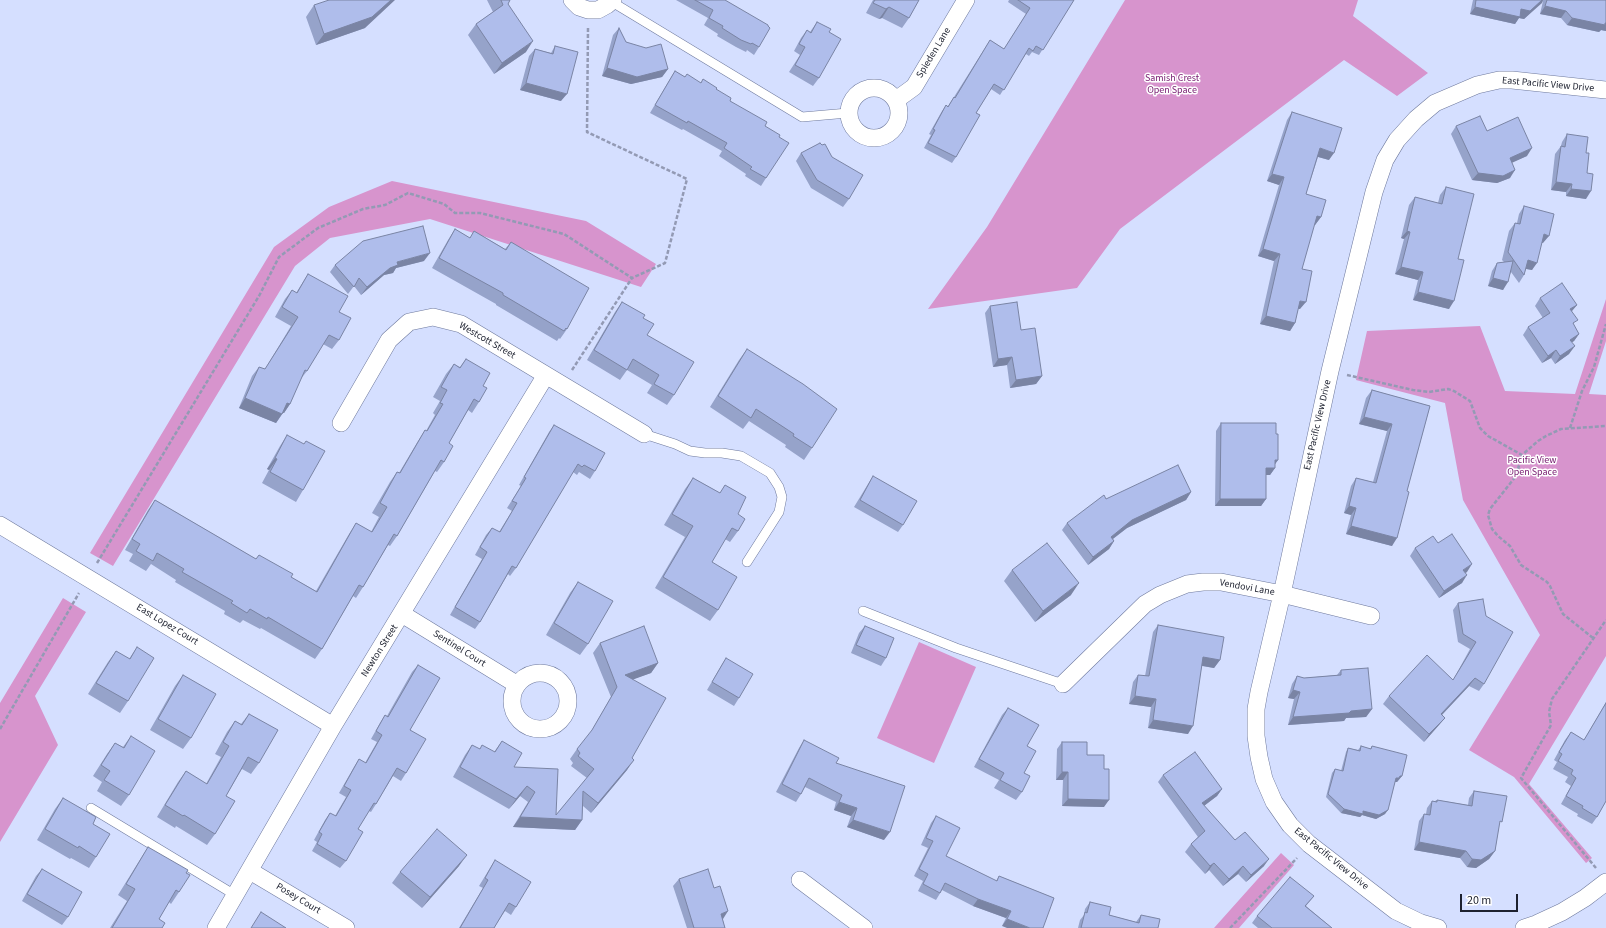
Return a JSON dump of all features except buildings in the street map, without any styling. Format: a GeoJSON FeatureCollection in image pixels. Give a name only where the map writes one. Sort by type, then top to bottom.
{"type":"FeatureCollection","features":[{"type":"Feature","properties":{"kind":"street"},"geometry":{"type":"LineString","coordinates":[[572,0],[579,7],[588,10],[598,10],[613,1]]}},
{"type":"Feature","properties":{"kind":"street","name":"Spieden Lane"},"geometry":{"type":"LineString","coordinates":[[896,100],[914,87],[966,0]]}},
{"type":"Feature","properties":{"kind":"street","name":"East Pacific View Drive"},"geometry":{"type":"LineString","coordinates":[[1438,928],[1405,917],[1310,844],[1290,825],[1274,802],[1264,779],[1256,736],[1256,709],[1259,692],[1282,594],[1330,371],[1378,176],[1385,160],[1397,140],[1416,119],[1435,103],[1476,85],[1499,80],[1512,80],[1606,90]]}},
{"type":"Feature","properties":{"kind":"street"},"geometry":{"type":"LineString","coordinates":[[868,88],[878,88],[888,92],[896,100],[899,117],[895,126],[888,134],[879,138],[869,138],[860,134],[853,127],[848,113],[852,99],[859,92],[868,88]]}},
{"type":"Feature","properties":{"kind":"street","name":"Westcott Street"},"geometry":{"type":"LineString","coordinates":[[341,423],[389,340],[409,322],[433,317],[461,324],[644,434]]}},
{"type":"Feature","properties":{"kind":"street","name":"Newton Street"},"geometry":{"type":"LineString","coordinates":[[216,928],[333,726],[546,375]]}},
{"type":"Feature","properties":{"kind":"street","name":"East Lopez Court"},"geometry":{"type":"LineString","coordinates":[[0,525],[333,726]]}},
{"type":"Feature","properties":{"kind":"street","name":"Vendovi Lane"},"geometry":{"type":"LineString","coordinates":[[1063,684],[1145,604],[1160,594],[1187,584],[1221,582],[1282,594],[1371,616]]}},
{"type":"Feature","properties":{"kind":"street","name":"Sentinel Court"},"geometry":{"type":"LineString","coordinates":[[402,614],[516,684]]}},
{"type":"Feature","properties":{"kind":"street","name":"Posey Court"},"geometry":{"type":"LineString","coordinates":[[250,871],[346,928]]}},
{"type":"Feature","properties":{"kind":"street"},"geometry":{"type":"LineString","coordinates":[[1524,928],[1562,912],[1585,898],[1604,878]]}},
{"type":"Feature","properties":{"kind":"street"},"geometry":{"type":"LineString","coordinates":[[800,880],[864,928]]}},
{"type":"Feature","properties":{"kind":"lane"},"geometry":{"type":"LineString","coordinates":[[613,1],[802,117],[848,113]]}},
{"type":"Feature","properties":{"kind":"lane"},"geometry":{"type":"LineString","coordinates":[[644,434],[690,451],[705,454],[722,453],[741,456],[770,473],[779,487],[782,497],[779,512],[747,562]]}},
{"type":"Feature","properties":{"kind":"lane"},"geometry":{"type":"LineString","coordinates":[[862,611],[956,648],[1063,684]]}},
{"type":"Feature","properties":{"kind":"lane"},"geometry":{"type":"LineString","coordinates":[[91,808],[235,895]]}},
{"type":"Feature","properties":{"kind":"path"},"geometry":{"type":"LineString","coordinates":[[562,386],[632,278],[665,263],[687,179],[587,132],[588,10]]}},
{"type":"Feature","properties":{"kind":"path"},"geometry":{"type":"LineString","coordinates":[[0,729],[88,578],[259,296],[279,257],[318,228],[363,208],[385,205],[408,193],[444,204],[455,213],[480,213],[564,234],[632,278]]}},
{"type":"Feature","properties":{"kind":"path"},"geometry":{"type":"LineString","coordinates":[[1570,428],[1582,391],[1594,367],[1606,324]]}},
{"type":"Feature","properties":{"kind":"path"},"geometry":{"type":"LineString","coordinates":[[1330,371],[1412,390],[1429,392],[1448,390],[1454,391],[1467,398],[1472,406],[1480,428],[1488,436],[1522,455]]}},
{"type":"Feature","properties":{"kind":"path"},"geometry":{"type":"LineString","coordinates":[[1593,638],[1563,614],[1547,582],[1521,565],[1510,546],[1498,536],[1489,522],[1488,515],[1490,509],[1516,476],[1522,455],[1546,436],[1570,428],[1606,426]]}},
{"type":"Feature","properties":{"kind":"path"},"geometry":{"type":"LineString","coordinates":[[1604,878],[1521,778],[1551,725],[1549,712],[1552,699],[1606,620]]}},
{"type":"Feature","properties":{"kind":"path"},"geometry":{"type":"LineString","coordinates":[[1230,928],[1310,844]]}},
{"type":"Feature","properties":{"kind":"green space","name":"Samish Crest Open Space"},"geometry":{"type":"Polygon","coordinates":[[[1125,0],[1358,0],[1353,16],[1428,73],[1397,96],[1344,60],[1120,229],[1077,288],[928,309],[987,227],[1125,0]]]}},
{"type":"Feature","properties":{"kind":"green space"},"geometry":{"type":"Polygon","coordinates":[[[392,181],[586,221],[656,264],[641,287],[430,219],[330,238],[295,266],[113,566],[90,553],[274,247],[329,207],[392,181]]]}},
{"type":"Feature","properties":{"kind":"green space","name":"Pacific View Open Space"},"geometry":{"type":"Polygon","coordinates":[[[1606,299],[1606,341],[1589,394],[1606,395],[1606,656],[1529,784],[1592,858],[1586,863],[1514,777],[1469,750],[1540,635],[1463,500],[1445,403],[1356,380],[1367,331],[1480,326],[1505,391],[1575,394],[1606,299]]]}},
{"type":"Feature","properties":{"kind":"green space"},"geometry":{"type":"Polygon","coordinates":[[[63,598],[86,612],[35,696],[58,745],[0,842],[0,703],[63,598]]]}},
{"type":"Feature","properties":{"kind":"green space"},"geometry":{"type":"Polygon","coordinates":[[[919,642],[976,667],[934,763],[877,738],[919,642]]]}},
{"type":"Feature","properties":{"kind":"green space"},"geometry":{"type":"Polygon","coordinates":[[[1281,853],[1294,865],[1239,928],[1214,928],[1281,853]]]}}]}
